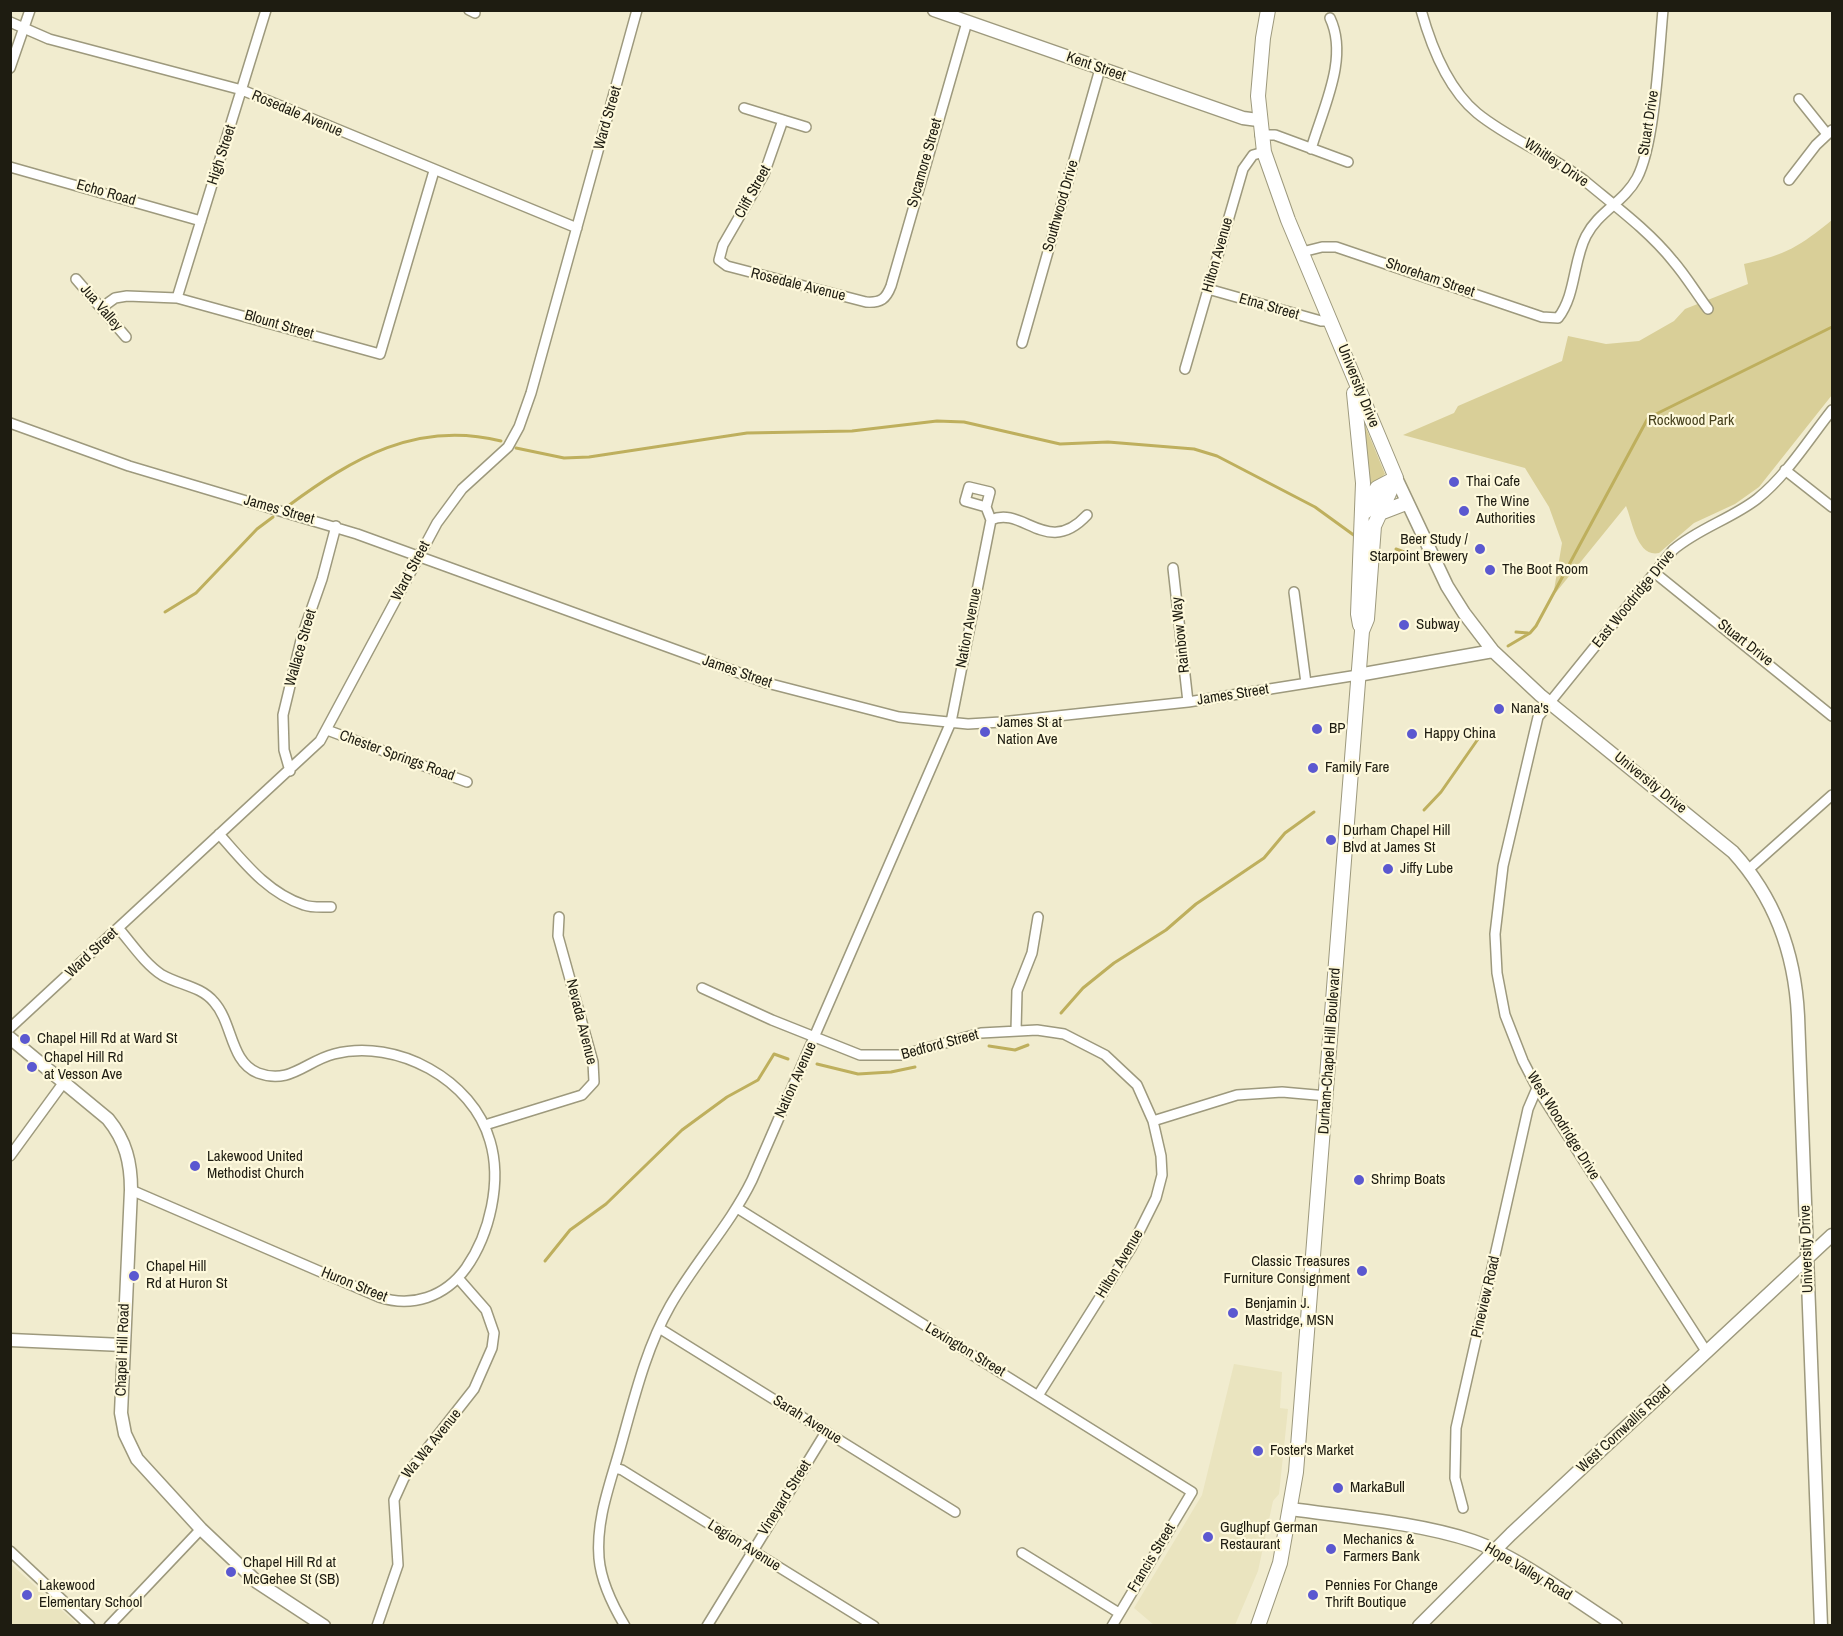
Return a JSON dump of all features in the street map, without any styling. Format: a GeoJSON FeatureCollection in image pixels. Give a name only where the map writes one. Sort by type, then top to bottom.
{"type":"FeatureCollection","features":[{"type":"Feature","properties":{"kind":"main road","name":"University Drive"},"geometry":{"type":"LineString","coordinates":[[1268,10],[1260,65],[1258,120],[1264,152],[1302,252],[1396,478]]}},
{"type":"Feature","properties":{"kind":"main road"},"geometry":{"type":"LineString","coordinates":[[1351,370],[1361,444],[1362,519],[1358,614],[1362,631]]}},
{"type":"Feature","properties":{"kind":"main road"},"geometry":{"type":"LineString","coordinates":[[1362,519],[1377,488],[1396,478]]}},
{"type":"Feature","properties":{"kind":"main road","name":"Durham-Chapel Hill Boulevard"},"geometry":{"type":"LineString","coordinates":[[1258,1626],[1280,1563],[1292,1509],[1304,1388],[1362,631],[1366,620],[1373,532],[1396,478]]}},
{"type":"Feature","properties":{"kind":"main road"},"geometry":{"type":"LineString","coordinates":[[1380,513],[1406,502]]}},
{"type":"Feature","properties":{"kind":"street"},"geometry":{"type":"LineString","coordinates":[[10,68],[30,10]]}},
{"type":"Feature","properties":{"kind":"street","name":"High Street"},"geometry":{"type":"LineString","coordinates":[[177,298],[266,10]]}},
{"type":"Feature","properties":{"kind":"street","name":"Ward Street"},"geometry":{"type":"LineString","coordinates":[[10,1028],[310,751],[327,730],[419,556],[452,500],[500,457],[514,438],[531,393],[638,10]]}},
{"type":"Feature","properties":{"kind":"street","name":"Kent Street"},"geometry":{"type":"LineString","coordinates":[[934,10],[1243,118],[1258,120]]}},
{"type":"Feature","properties":{"kind":"street","name":"Whitley Drive"},"geometry":{"type":"LineString","coordinates":[[1421,10],[1446,73],[1466,102],[1492,123],[1540,150],[1584,181],[1654,240],[1673,261],[1708,309]]}},
{"type":"Feature","properties":{"kind":"street","name":"Stuart Drive"},"geometry":{"type":"LineString","coordinates":[[1558,318],[1566,304],[1586,235],[1593,224],[1636,180],[1646,154],[1663,10]]}},
{"type":"Feature","properties":{"kind":"street"},"geometry":{"type":"LineString","coordinates":[[1311,148],[1337,59],[1338,43],[1330,18]]}},
{"type":"Feature","properties":{"kind":"street","name":"Rosedale Avenue"},"geometry":{"type":"LineString","coordinates":[[10,22],[49,39],[242,90],[577,228]]}},
{"type":"Feature","properties":{"kind":"street","name":"Sycamore Street"},"geometry":{"type":"LineString","coordinates":[[880,302],[885,299],[891,286],[967,22]]}},
{"type":"Feature","properties":{"kind":"street","name":"Southwood Drive"},"geometry":{"type":"LineString","coordinates":[[1022,343],[1100,69]]}},
{"type":"Feature","properties":{"kind":"street"},"geometry":{"type":"LineString","coordinates":[[1790,180],[1830,132],[1799,99]]}},
{"type":"Feature","properties":{"kind":"street"},"geometry":{"type":"LineString","coordinates":[[744,108],[806,127]]}},
{"type":"Feature","properties":{"kind":"street","name":"Cliff Street"},"geometry":{"type":"LineString","coordinates":[[719,260],[723,245],[771,159],[783,120]]}},
{"type":"Feature","properties":{"kind":"street"},"geometry":{"type":"LineString","coordinates":[[1260,135],[1275,135],[1348,162]]}},
{"type":"Feature","properties":{"kind":"street","name":"Hilton Avenue"},"geometry":{"type":"LineString","coordinates":[[1185,369],[1243,169],[1253,155],[1264,152]]}},
{"type":"Feature","properties":{"kind":"street","name":"Echo Road"},"geometry":{"type":"LineString","coordinates":[[10,167],[201,220]]}},
{"type":"Feature","properties":{"kind":"street","name":"Blount Street"},"geometry":{"type":"LineString","coordinates":[[101,308],[115,298],[127,296],[177,298],[380,354],[434,171]]}},
{"type":"Feature","properties":{"kind":"street","name":"Shoreham Street"},"geometry":{"type":"LineString","coordinates":[[1302,252],[1322,247],[1336,247],[1542,317],[1558,318]]}},
{"type":"Feature","properties":{"kind":"street","name":"Rosedale Avenue"},"geometry":{"type":"LineString","coordinates":[[719,260],[727,266],[866,302],[880,302]]}},
{"type":"Feature","properties":{"kind":"street","name":"Jua Valley"},"geometry":{"type":"LineString","coordinates":[[76,279],[126,337]]}},
{"type":"Feature","properties":{"kind":"street","name":"Etna Street"},"geometry":{"type":"LineString","coordinates":[[1208,289],[1321,321],[1331,321]]}},
{"type":"Feature","properties":{"kind":"street","name":"East Woodridge Drive"},"geometry":{"type":"LineString","coordinates":[[1550,703],[1683,541],[1755,500],[1785,470],[1833,410]]}},
{"type":"Feature","properties":{"kind":"street","name":"James Street"},"geometry":{"type":"LineString","coordinates":[[10,423],[129,466],[336,526],[767,683],[879,713],[951,722],[1001,722],[1188,702],[1493,651]]}},
{"type":"Feature","properties":{"kind":"street"},"geometry":{"type":"LineString","coordinates":[[1785,470],[1833,507]]}},
{"type":"Feature","properties":{"kind":"street","name":"University Drive"},"geometry":{"type":"LineString","coordinates":[[1396,478],[1447,586],[1493,651],[1550,703],[1721,841],[1749,869],[1779,923],[1794,977],[1808,1258],[1821,1626]]}},
{"type":"Feature","properties":{"kind":"street"},"geometry":{"type":"LineString","coordinates":[[986,507],[991,520],[1000,517],[1058,532],[1074,528],[1087,515]]}},
{"type":"Feature","properties":{"kind":"street","name":"Nation Avenue"},"geometry":{"type":"LineString","coordinates":[[625,1626],[611,1600],[599,1557],[602,1513],[643,1372],[659,1328],[692,1271],[737,1208],[951,722],[991,520]]}},
{"type":"Feature","properties":{"kind":"street","name":"Wallace Street"},"geometry":{"type":"LineString","coordinates":[[290,771],[282,734],[282,715],[302,636],[322,579],[336,526]]}},
{"type":"Feature","properties":{"kind":"street","name":"Rainbow Way"},"geometry":{"type":"LineString","coordinates":[[1173,568],[1188,702]]}},
{"type":"Feature","properties":{"kind":"street","name":"Stuart Drive"},"geometry":{"type":"LineString","coordinates":[[1655,573],[1833,716]]}},
{"type":"Feature","properties":{"kind":"street"},"geometry":{"type":"LineString","coordinates":[[1294,592],[1306,683]]}},
{"type":"Feature","properties":{"kind":"street","name":"West Woodridge Drive"},"geometry":{"type":"LineString","coordinates":[[1550,703],[1538,717],[1499,886],[1495,934],[1497,973],[1505,1015],[1523,1061],[1537,1088],[1707,1351]]}},
{"type":"Feature","properties":{"kind":"street","name":"Chester Springs Road"},"geometry":{"type":"LineString","coordinates":[[327,730],[467,782]]}},
{"type":"Feature","properties":{"kind":"street"},"geometry":{"type":"LineString","coordinates":[[1749,869],[1833,795]]}},
{"type":"Feature","properties":{"kind":"street"},"geometry":{"type":"LineString","coordinates":[[219,834],[256,876],[282,895],[305,906],[332,907]]}},
{"type":"Feature","properties":{"kind":"street","name":"Nevada Avenue"},"geometry":{"type":"LineString","coordinates":[[485,1125],[582,1095],[594,1082],[593,1062],[558,936],[559,917]]}},
{"type":"Feature","properties":{"kind":"street"},"geometry":{"type":"LineString","coordinates":[[1016,1031],[1017,991],[1032,953],[1038,917]]}},
{"type":"Feature","properties":{"kind":"street","name":"Huron Street"},"geometry":{"type":"LineString","coordinates":[[119,929],[158,972],[203,992],[215,1002],[227,1018],[239,1057],[253,1070],[283,1077],[292,1075],[336,1053],[354,1051],[388,1055],[416,1063],[451,1082],[473,1104],[485,1125],[494,1163],[492,1200],[474,1255],[458,1278],[436,1294],[412,1302],[390,1300],[131,1190]]}},
{"type":"Feature","properties":{"kind":"street","name":"Bedford Street"},"geometry":{"type":"LineString","coordinates":[[702,988],[852,1053],[892,1057],[970,1035],[1016,1031],[1064,1034],[1096,1049],[1137,1085],[1153,1121]]}},
{"type":"Feature","properties":{"kind":"street","name":"Chapel Hill Road"},"geometry":{"type":"LineString","coordinates":[[10,1038],[101,1112],[120,1135],[130,1166],[131,1190],[121,1413],[129,1445],[148,1473],[201,1529],[257,1582],[324,1626]]}},
{"type":"Feature","properties":{"kind":"street"},"geometry":{"type":"LineString","coordinates":[[10,1156],[64,1082]]}},
{"type":"Feature","properties":{"kind":"street","name":"Pineview Road"},"geometry":{"type":"LineString","coordinates":[[1463,1508],[1455,1478],[1456,1428],[1528,1109],[1537,1088]]}},
{"type":"Feature","properties":{"kind":"street"},"geometry":{"type":"LineString","coordinates":[[1153,1121],[1237,1095],[1282,1092],[1327,1095]]}},
{"type":"Feature","properties":{"kind":"street","name":"Hilton Avenue"},"geometry":{"type":"LineString","coordinates":[[1039,1394],[1151,1210],[1162,1169],[1153,1121]]}},
{"type":"Feature","properties":{"kind":"street","name":"Lexington Street"},"geometry":{"type":"LineString","coordinates":[[737,1208],[1039,1394],[1192,1492]]}},
{"type":"Feature","properties":{"kind":"street","name":"West Cornwallis Road"},"geometry":{"type":"LineString","coordinates":[[1419,1626],[1495,1551],[1833,1235]]}},
{"type":"Feature","properties":{"kind":"street","name":"Wa Wa Avenue"},"geometry":{"type":"LineString","coordinates":[[377,1626],[398,1565],[399,1548],[394,1500],[396,1492],[404,1478],[474,1389],[492,1348],[494,1333],[486,1310],[458,1278]]}},
{"type":"Feature","properties":{"kind":"street","name":"Sarah Avenue"},"geometry":{"type":"LineString","coordinates":[[659,1328],[955,1512]]}},
{"type":"Feature","properties":{"kind":"street"},"geometry":{"type":"LineString","coordinates":[[10,1340],[123,1344]]}},
{"type":"Feature","properties":{"kind":"street","name":"Vineyard Street"},"geometry":{"type":"LineString","coordinates":[[707,1626],[826,1432]]}},
{"type":"Feature","properties":{"kind":"street","name":"Legion Avenue"},"geometry":{"type":"LineString","coordinates":[[615,1468],[622,1470],[874,1626]]}},
{"type":"Feature","properties":{"kind":"street","name":"Francis Street"},"geometry":{"type":"LineString","coordinates":[[1112,1626],[1192,1492]]}},
{"type":"Feature","properties":{"kind":"street","name":"Hope Valley Road"},"geometry":{"type":"LineString","coordinates":[[1292,1509],[1448,1534],[1473,1541],[1495,1551],[1616,1626]]}},
{"type":"Feature","properties":{"kind":"street"},"geometry":{"type":"LineString","coordinates":[[109,1626],[201,1529]]}},
{"type":"Feature","properties":{"kind":"street"},"geometry":{"type":"LineString","coordinates":[[10,1551],[90,1626]]}},
{"type":"Feature","properties":{"kind":"street"},"geometry":{"type":"LineString","coordinates":[[1022,1552],[1119,1613]]}},
{"type":"Feature","properties":{"kind":"shaded area"},"geometry":{"type":"Polygon","coordinates":[[[1234,1364],[1282,1372],[1280,1408],[1288,1409],[1279,1494],[1273,1501],[1258,1571],[1235,1625],[1154,1625],[1134,1608],[1202,1495],[1234,1364]]]}},
{"type":"Feature","properties":{"kind":"shaded area","name":"Lakewood Elementary School"},"geometry":{"type":"Polygon","coordinates":[[[11,1564],[78,1625],[11,1625],[11,1564]]]}},
{"type":"Feature","properties":{"kind":"green space","name":"Rockwood Park"},"geometry":{"type":"Polygon","coordinates":[[[1832,220],[1832,395],[1759,487],[1735,504],[1694,523],[1659,553],[1645,550],[1640,544],[1626,506],[1553,596],[1562,543],[1549,507],[1525,468],[1403,435],[1454,413],[1458,406],[1562,361],[1568,336],[1606,344],[1639,341],[1674,321],[1685,309],[1748,284],[1744,264],[1771,257],[1792,248],[1811,237],[1832,220]]]}},
{"type":"Feature","properties":{"kind":"green space"},"geometry":{"type":"Polygon","coordinates":[[[1364,423],[1385,474],[1366,493],[1364,423]]]}},
{"type":"Feature","properties":{"kind":"waterway"},"geometry":{"type":"LineString","coordinates":[[1508,646],[1530,633],[1536,626],[1648,418],[1832,327]]}},
{"type":"Feature","properties":{"kind":"waterway"},"geometry":{"type":"LineString","coordinates":[[516,448],[564,458],[589,457],[747,433],[852,431],[937,421],[964,422],[1060,444],[1108,442],[1194,449],[1217,456],[1315,507],[1355,536]]}},
{"type":"Feature","properties":{"kind":"waterway"},"geometry":{"type":"LineString","coordinates":[[288,506],[337,473],[387,448],[414,440],[441,436],[470,436],[501,441]]}},
{"type":"Feature","properties":{"kind":"waterway"},"geometry":{"type":"LineString","coordinates":[[165,612],[196,593],[257,529],[273,517]]}},
{"type":"Feature","properties":{"kind":"waterway"},"geometry":{"type":"LineString","coordinates":[[1396,549],[1418,557]]}},
{"type":"Feature","properties":{"kind":"waterway"},"geometry":{"type":"LineString","coordinates":[[1516,632],[1528,633]]}},
{"type":"Feature","properties":{"kind":"waterway"},"geometry":{"type":"LineString","coordinates":[[1424,810],[1441,792],[1478,739]]}},
{"type":"Feature","properties":{"kind":"waterway"},"geometry":{"type":"LineString","coordinates":[[1061,1013],[1083,988],[1114,963],[1166,930],[1196,904],[1264,858],[1285,833],[1314,812]]}},
{"type":"Feature","properties":{"kind":"waterway"},"geometry":{"type":"LineString","coordinates":[[989,1046],[1015,1050],[1028,1045]]}},
{"type":"Feature","properties":{"kind":"waterway"},"geometry":{"type":"LineString","coordinates":[[545,1261],[570,1230],[606,1204],[682,1130],[727,1097],[758,1080],[774,1054],[788,1059]]}},
{"type":"Feature","properties":{"kind":"waterway"},"geometry":{"type":"LineString","coordinates":[[817,1064],[858,1074],[891,1072],[915,1067]]}},
{"type":"Feature","properties":{"kind":"place","name":"Thai Cafe"},"geometry":{"type":"Point","coordinates":[1454,482]}},
{"type":"Feature","properties":{"kind":"place","name":"The Wine Authorities"},"geometry":{"type":"Point","coordinates":[1464,511]}},
{"type":"Feature","properties":{"kind":"place","name":"Beer Study / Starpoint Brewery"},"geometry":{"type":"Point","coordinates":[1480,549]}},
{"type":"Feature","properties":{"kind":"place","name":"The Boot Room"},"geometry":{"type":"Point","coordinates":[1490,570]}},
{"type":"Feature","properties":{"kind":"place","name":"Subway"},"geometry":{"type":"Point","coordinates":[1404,625]}},
{"type":"Feature","properties":{"kind":"place","name":"Nana's"},"geometry":{"type":"Point","coordinates":[1499,709]}},
{"type":"Feature","properties":{"kind":"place","name":"BP"},"geometry":{"type":"Point","coordinates":[1317,729]}},
{"type":"Feature","properties":{"kind":"place","name":"James St at Nation Ave"},"geometry":{"type":"Point","coordinates":[985,732]}},
{"type":"Feature","properties":{"kind":"place","name":"Happy China"},"geometry":{"type":"Point","coordinates":[1412,734]}},
{"type":"Feature","properties":{"kind":"place","name":"Family Fare"},"geometry":{"type":"Point","coordinates":[1313,768]}},
{"type":"Feature","properties":{"kind":"place","name":"Durham Chapel Hill Blvd at James St"},"geometry":{"type":"Point","coordinates":[1331,840]}},
{"type":"Feature","properties":{"kind":"place","name":"Jiffy Lube"},"geometry":{"type":"Point","coordinates":[1388,869]}},
{"type":"Feature","properties":{"kind":"place","name":"Chapel Hill Rd at Ward St"},"geometry":{"type":"Point","coordinates":[25,1039]}},
{"type":"Feature","properties":{"kind":"place","name":"Chapel Hill Rd at Vesson Ave"},"geometry":{"type":"Point","coordinates":[32,1067]}},
{"type":"Feature","properties":{"kind":"place","name":"Lakewood United Methodist Church"},"geometry":{"type":"Point","coordinates":[195,1166]}},
{"type":"Feature","properties":{"kind":"place","name":"Shrimp Boats"},"geometry":{"type":"Point","coordinates":[1359,1180]}},
{"type":"Feature","properties":{"kind":"place","name":"Classic Treasures Furniture Consignment"},"geometry":{"type":"Point","coordinates":[1362,1271]}},
{"type":"Feature","properties":{"kind":"place","name":"Chapel Hill Rd at Huron St"},"geometry":{"type":"Point","coordinates":[134,1276]}},
{"type":"Feature","properties":{"kind":"place","name":"Benjamin J. Mastridge, MSN"},"geometry":{"type":"Point","coordinates":[1233,1313]}},
{"type":"Feature","properties":{"kind":"place","name":"Foster's Market"},"geometry":{"type":"Point","coordinates":[1258,1451]}},
{"type":"Feature","properties":{"kind":"place","name":"MarkaBull"},"geometry":{"type":"Point","coordinates":[1338,1488]}},
{"type":"Feature","properties":{"kind":"place","name":"Guglhupf German Restaurant"},"geometry":{"type":"Point","coordinates":[1208,1537]}},
{"type":"Feature","properties":{"kind":"place","name":"Mechanics & Farmers Bank"},"geometry":{"type":"Point","coordinates":[1331,1549]}},
{"type":"Feature","properties":{"kind":"place","name":"Chapel Hill Rd at McGehee St (SB)"},"geometry":{"type":"Point","coordinates":[231,1572]}},
{"type":"Feature","properties":{"kind":"place","name":"Lakewood Elementary School"},"geometry":{"type":"Point","coordinates":[27,1595]}},
{"type":"Feature","properties":{"kind":"place","name":"Pennies For Change Thrift Boutique"},"geometry":{"type":"Point","coordinates":[1313,1595]}}]}
